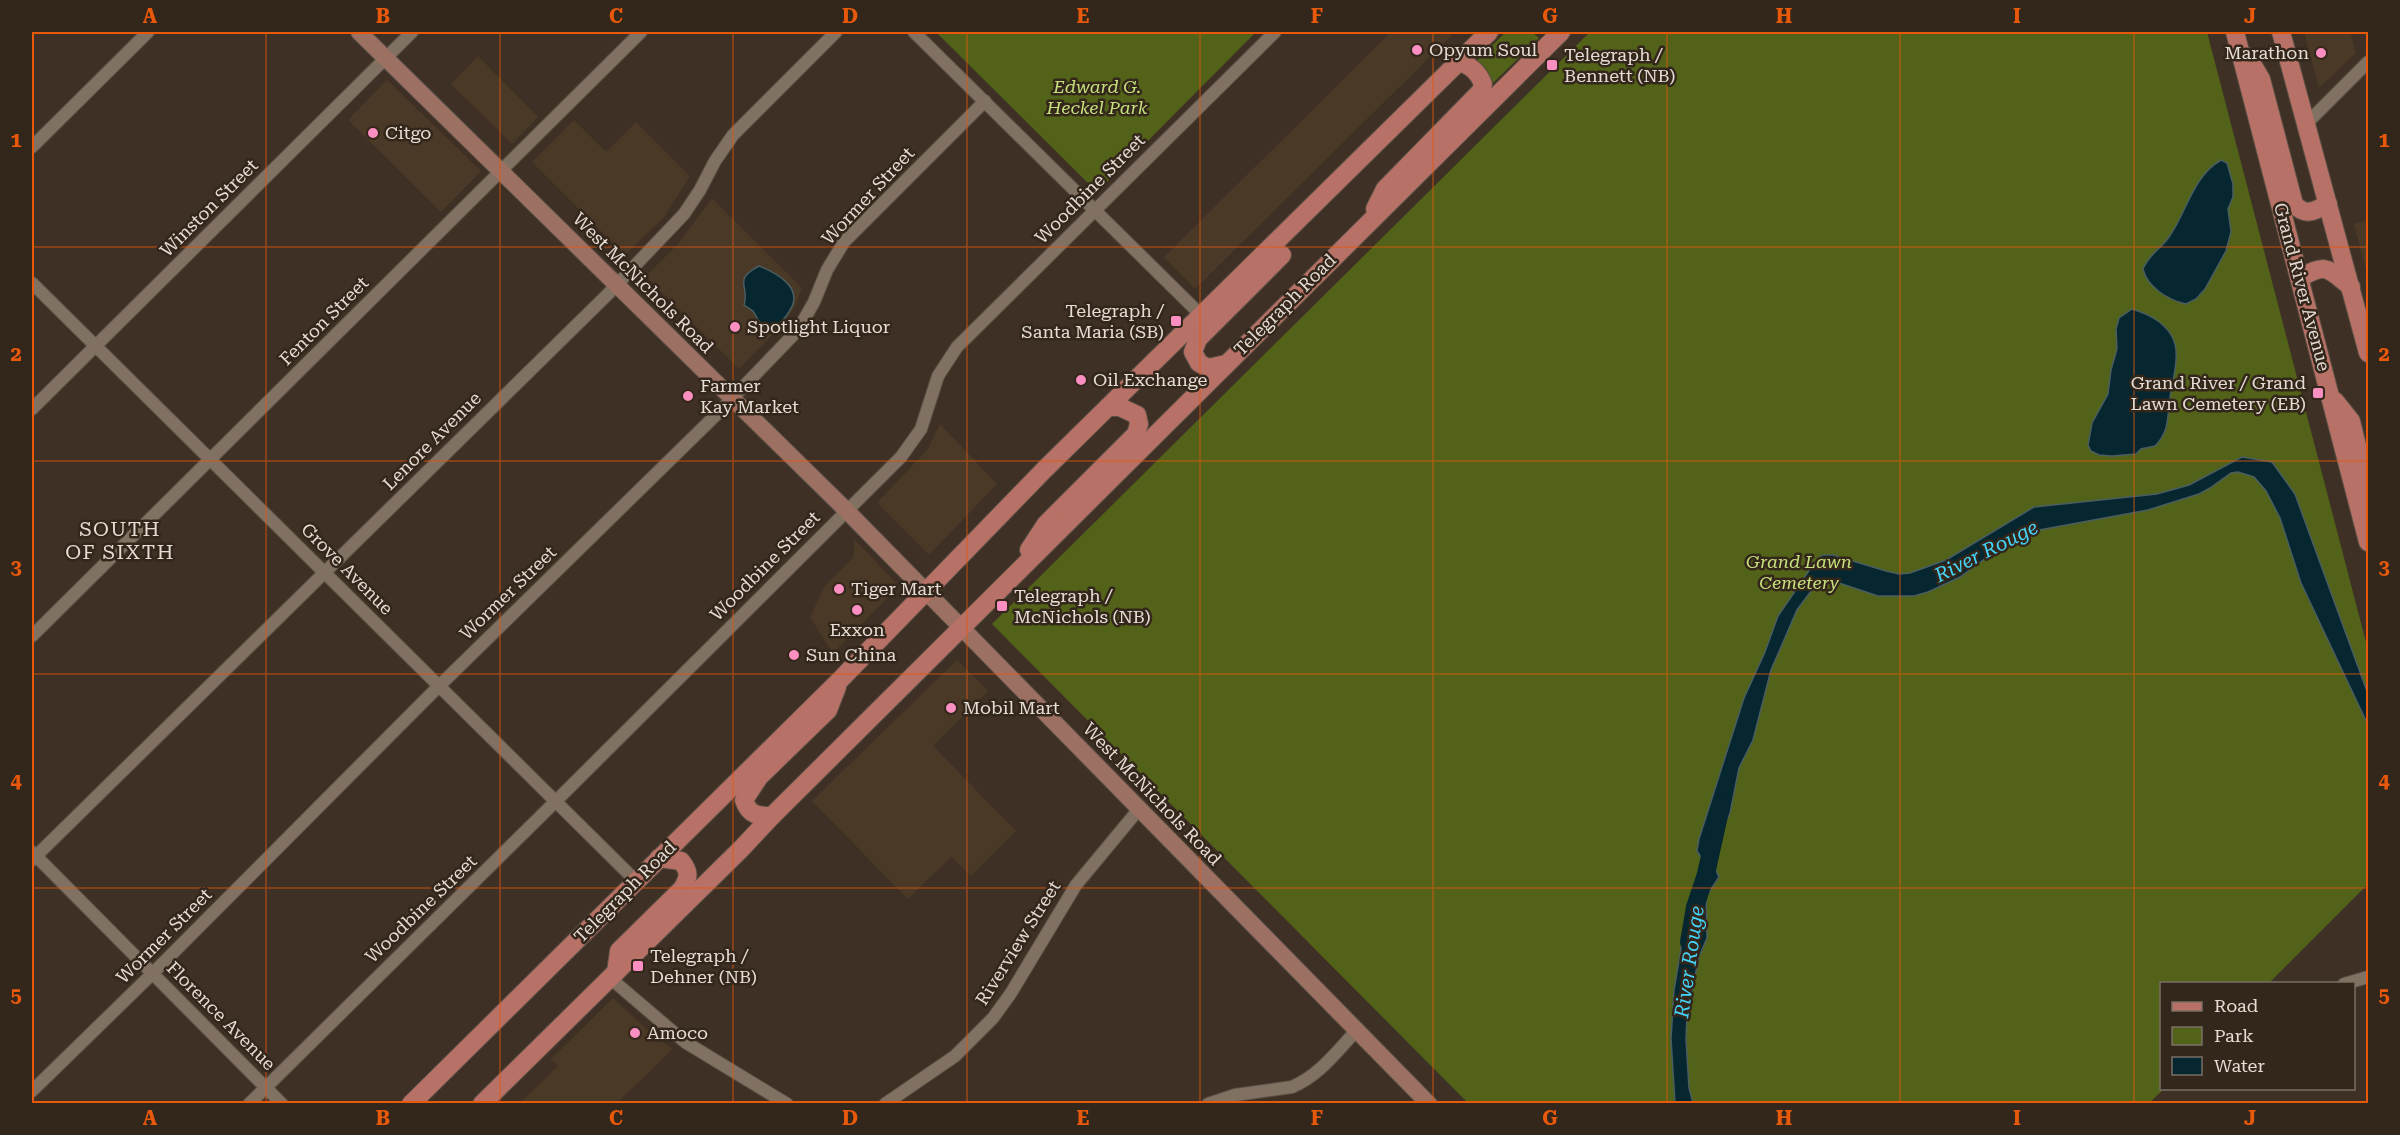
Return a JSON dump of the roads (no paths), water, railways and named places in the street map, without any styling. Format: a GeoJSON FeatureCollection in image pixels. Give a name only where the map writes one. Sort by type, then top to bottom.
{"type":"FeatureCollection","features":[{"type":"Feature","properties":{"kind":"main road","name":"West McNichols Road"},"geometry":{"type":"LineString","coordinates":[[360,32],[927,591],[1429,1104]]}},
{"type":"Feature","properties":{"kind":"main road","name":"Telegraph Road"},"geometry":{"type":"LineString","coordinates":[[411,1104],[840,680],[1104,412],[1489,32]]}},
{"type":"Feature","properties":{"kind":"main road","name":"Telegraph Road"},"geometry":{"type":"LineString","coordinates":[[489,1101],[772,816],[1562,32]]}},
{"type":"Feature","properties":{"kind":"main road"},"geometry":{"type":"LineString","coordinates":[[2281,32],[2351,287],[2363,310],[2368,353]]}},
{"type":"Feature","properties":{"kind":"main road"},"geometry":{"type":"LineString","coordinates":[[2235,33],[2261,79],[2294,204],[2299,211],[2310,213],[2328,204]]}},
{"type":"Feature","properties":{"kind":"main road","name":"Grand River Avenue"},"geometry":{"type":"LineString","coordinates":[[2235,33],[2368,542]]}},
{"type":"Feature","properties":{"kind":"main road"},"geometry":{"type":"LineString","coordinates":[[1367,224],[1385,189],[1481,91],[1483,84],[1477,73],[1471,66],[1458,62]]}},
{"type":"Feature","properties":{"kind":"main road"},"geometry":{"type":"LineString","coordinates":[[1226,364],[1208,368],[1199,363],[1193,352],[1198,339],[1281,256],[1321,200]]}},
{"type":"Feature","properties":{"kind":"main road"},"geometry":{"type":"LineString","coordinates":[[2300,278],[2318,268],[2323,268],[2351,287]]}},
{"type":"Feature","properties":{"kind":"main road"},"geometry":{"type":"LineString","coordinates":[[2330,394],[2350,421],[2368,491]]}},
{"type":"Feature","properties":{"kind":"main road","name":"Telegraph Road"},"geometry":{"type":"LineString","coordinates":[[1010,581],[1046,524],[1136,434],[1139,424],[1137,415],[1120,406],[1104,412]]}},
{"type":"Feature","properties":{"kind":"main road","name":"Telegraph Road"},"geometry":{"type":"LineString","coordinates":[[772,816],[757,816],[751,813],[744,800],[748,792],[759,777],[828,710],[840,680]]}},
{"type":"Feature","properties":{"kind":"main road"},"geometry":{"type":"LineString","coordinates":[[613,975],[619,951],[682,889],[688,877],[688,871],[681,861],[659,858]]}},
{"type":"Feature","properties":{"kind":"street"},"geometry":{"type":"LineString","coordinates":[[32,147],[148,32]]}},
{"type":"Feature","properties":{"kind":"street","name":"Winston Street"},"geometry":{"type":"LineString","coordinates":[[32,409],[412,32]]}},
{"type":"Feature","properties":{"kind":"street","name":"Fenton Street"},"geometry":{"type":"LineString","coordinates":[[32,636],[641,32]]}},
{"type":"Feature","properties":{"kind":"street","name":"Lenore Avenue"},"geometry":{"type":"LineString","coordinates":[[33,856],[616,284],[684,214],[733,135],[836,32]]}},
{"type":"Feature","properties":{"kind":"street"},"geometry":{"type":"LineString","coordinates":[[914,32],[1202,316]]}},
{"type":"Feature","properties":{"kind":"street","name":"Woodbine Street"},"geometry":{"type":"LineString","coordinates":[[249,1104],[901,457],[913,442],[926,418],[938,376],[957,347],[1275,32]]}},
{"type":"Feature","properties":{"kind":"street"},"geometry":{"type":"LineString","coordinates":[[2307,123],[2368,62]]}},
{"type":"Feature","properties":{"kind":"street","name":"Wormer Street"},"geometry":{"type":"LineString","coordinates":[[32,1091],[153,973],[439,685],[732,399],[798,330],[814,302],[827,270],[844,242],[985,101]]}},
{"type":"Feature","properties":{"kind":"street","name":"Grove Avenue"},"geometry":{"type":"LineString","coordinates":[[32,284],[636,881]]}},
{"type":"Feature","properties":{"kind":"street","name":"Riverview Street"},"geometry":{"type":"LineString","coordinates":[[885,1104],[941,1067],[980,1033],[993,1018],[1011,993],[1076,885],[1139,809]]}},
{"type":"Feature","properties":{"kind":"street","name":"Florence Avenue"},"geometry":{"type":"LineString","coordinates":[[33,856],[282,1104]]}},
{"type":"Feature","properties":{"kind":"street"},"geometry":{"type":"LineString","coordinates":[[613,975],[685,1042],[787,1104]]}},
{"type":"Feature","properties":{"kind":"street"},"geometry":{"type":"LineString","coordinates":[[2351,982],[2368,977]]}},
{"type":"Feature","properties":{"kind":"street"},"geometry":{"type":"LineString","coordinates":[[1208,1104],[1235,1095],[1293,1087],[1322,1068],[1357,1030]]}},
{"type":"Feature","properties":{"kind":"water"},"geometry":{"type":"Polygon","coordinates":[[[2221,160],[2227,163],[2233,184],[2233,197],[2228,209],[2231,232],[2226,251],[2205,289],[2196,299],[2186,304],[2159,292],[2149,282],[2143,269],[2169,237],[2203,176],[2221,160]]]}},
{"type":"Feature","properties":{"kind":"water"},"geometry":{"type":"Polygon","coordinates":[[[759,266],[780,277],[791,288],[794,295],[790,310],[783,320],[763,328],[753,311],[744,305],[744,279],[759,266]]]}},
{"type":"Feature","properties":{"kind":"water"},"geometry":{"type":"Polygon","coordinates":[[[2132,309],[2158,321],[2167,329],[2176,347],[2176,366],[2167,424],[2155,446],[2141,449],[2136,454],[2099,455],[2091,451],[2088,445],[2092,423],[2108,394],[2117,349],[2116,329],[2119,318],[2132,309]]]}},
{"type":"Feature","properties":{"kind":"water"},"geometry":{"type":"Polygon","coordinates":[[[2242,457],[2272,462],[2295,494],[2368,694],[2368,725],[2301,583],[2280,518],[2266,491],[2254,477],[2238,472],[2231,473],[2199,494],[2148,510],[2034,531],[2001,547],[1960,577],[1914,596],[1878,596],[1830,580],[1820,579],[1797,610],[1771,670],[1753,740],[1739,768],[1730,813],[1727,819],[1711,827],[1706,849],[1719,877],[1706,897],[1707,938],[1699,957],[1687,1015],[1689,1088],[1693,1103],[1675,1103],[1671,1039],[1674,990],[1683,937],[1696,912],[1696,895],[1709,870],[1697,851],[1699,839],[1744,698],[1778,616],[1817,559],[1823,555],[1833,555],[1886,571],[1899,574],[1910,573],[1946,560],[2034,507],[2157,494],[2189,485],[2242,457]]]}},
{"type":"Feature","properties":{"kind":"waterway","name":"River Rouge"},"geometry":{"type":"LineString","coordinates":[[1689,942],[1695,907],[1706,874],[1722,802]]}},
{"type":"Feature","properties":{"kind":"place","name":"Opyum Soul"},"geometry":{"type":"Point","coordinates":[1417,50]}},
{"type":"Feature","properties":{"kind":"place","name":"Marathon"},"geometry":{"type":"Point","coordinates":[2321,53]}},
{"type":"Feature","properties":{"kind":"place","name":"Telegraph / Bennett (NB)"},"geometry":{"type":"Point","coordinates":[1552,65]}},
{"type":"Feature","properties":{"kind":"place","name":"Citgo"},"geometry":{"type":"Point","coordinates":[373,133]}},
{"type":"Feature","properties":{"kind":"place","name":"Telegraph / Santa Maria (SB)"},"geometry":{"type":"Point","coordinates":[1176,321]}},
{"type":"Feature","properties":{"kind":"place","name":"Spotlight Liquor"},"geometry":{"type":"Point","coordinates":[735,327]}},
{"type":"Feature","properties":{"kind":"place","name":"Oil Exchange"},"geometry":{"type":"Point","coordinates":[1081,380]}},
{"type":"Feature","properties":{"kind":"place","name":"Grand River / Grand Lawn Cemetery (EB)"},"geometry":{"type":"Point","coordinates":[2318,393]}},
{"type":"Feature","properties":{"kind":"place","name":"Farmer Kay Market"},"geometry":{"type":"Point","coordinates":[688,396]}},
{"type":"Feature","properties":{"kind":"place","name":"Tiger Mart"},"geometry":{"type":"Point","coordinates":[839,589]}},
{"type":"Feature","properties":{"kind":"place","name":"Telegraph / McNichols (NB)"},"geometry":{"type":"Point","coordinates":[1002,606]}},
{"type":"Feature","properties":{"kind":"place","name":"Exxon"},"geometry":{"type":"Point","coordinates":[857,610]}},
{"type":"Feature","properties":{"kind":"place","name":"Sun China"},"geometry":{"type":"Point","coordinates":[794,655]}},
{"type":"Feature","properties":{"kind":"place","name":"Mobil Mart"},"geometry":{"type":"Point","coordinates":[951,708]}},
{"type":"Feature","properties":{"kind":"place","name":"Telegraph / Dehner (NB)"},"geometry":{"type":"Point","coordinates":[638,966]}},
{"type":"Feature","properties":{"kind":"place","name":"Amoco"},"geometry":{"type":"Point","coordinates":[635,1033]}},
{"type":"Feature","properties":{"kind":"district","name":"SOUTH OF SIXTH"},"geometry":{"type":"Point","coordinates":[120,540]}},
{"type":"Feature","properties":{"kind":"park label","name":"Edward G. Heckel Park"},"geometry":{"type":"Point","coordinates":[1097,97]}},
{"type":"Feature","properties":{"kind":"park label","name":"Grand Lawn Cemetery"},"geometry":{"type":"Point","coordinates":[1799,572]}}]}
